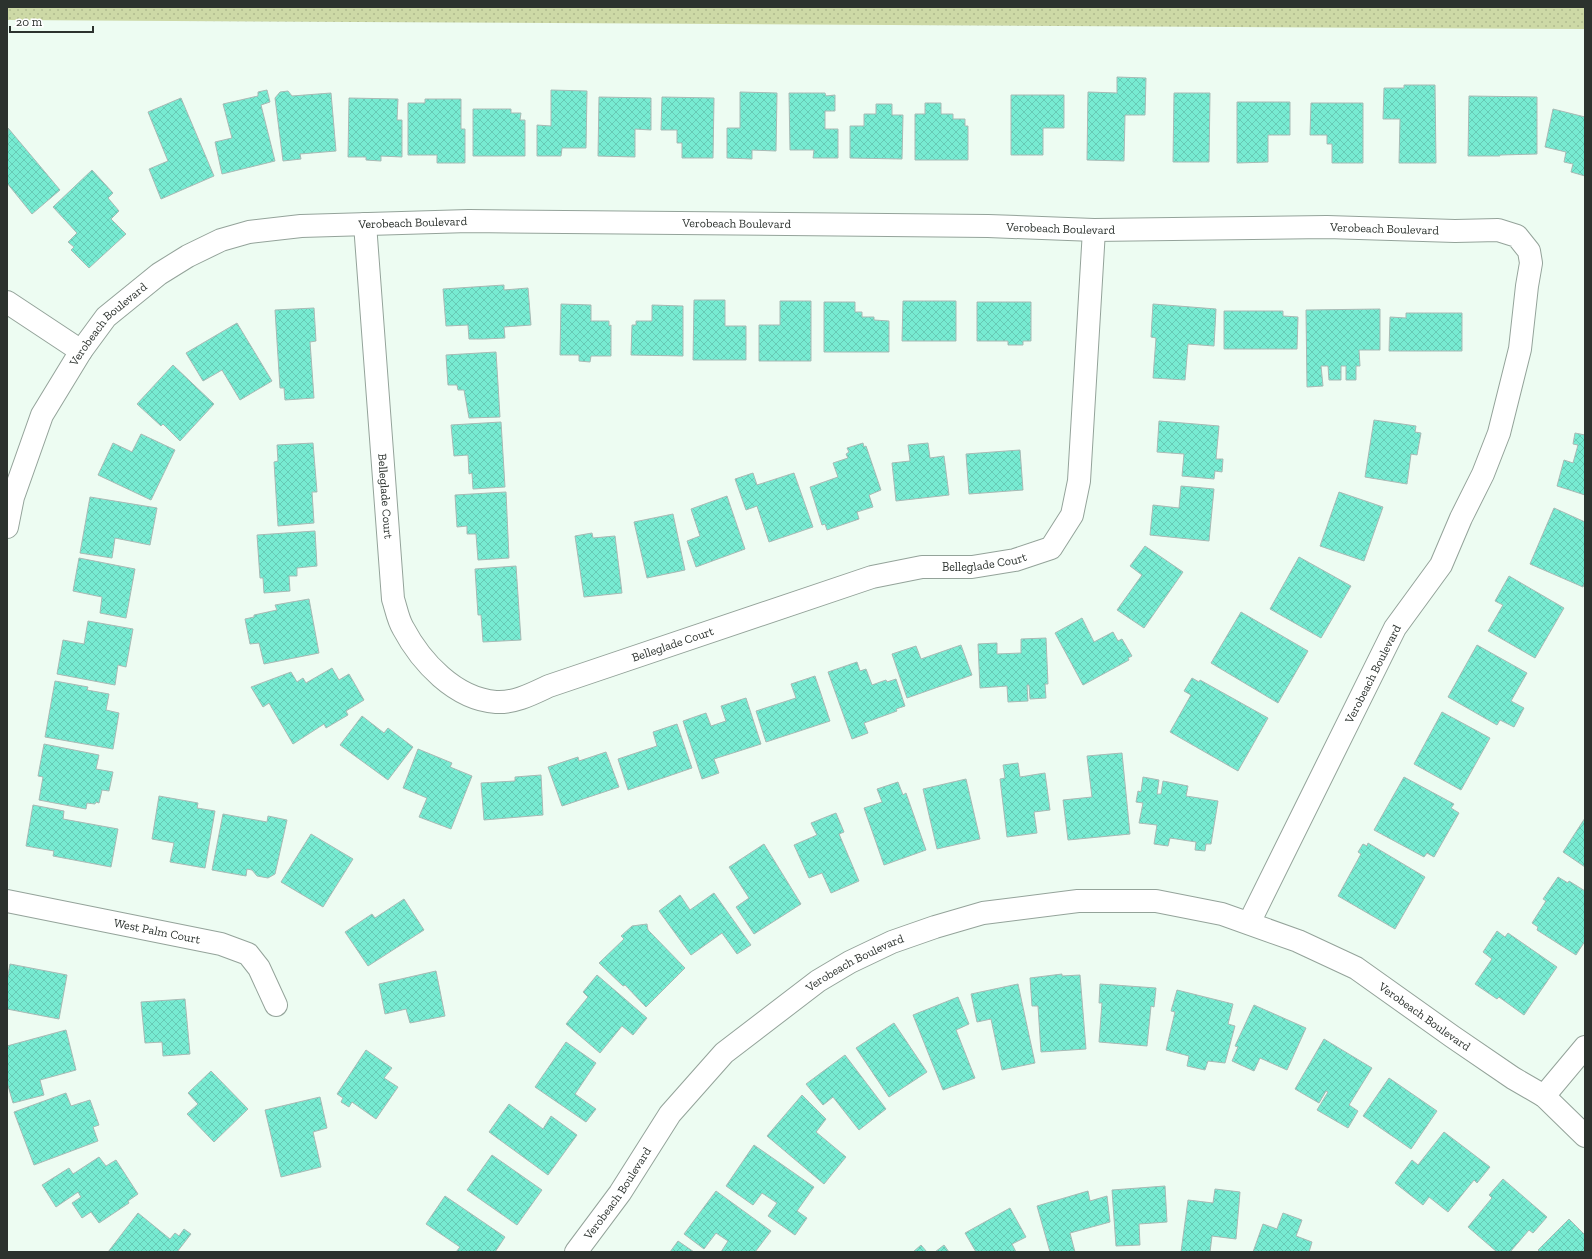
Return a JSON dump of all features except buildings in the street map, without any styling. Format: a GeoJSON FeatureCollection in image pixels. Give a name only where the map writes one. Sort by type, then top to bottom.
{"type":"FeatureCollection","features":[{"type":"Feature","properties":{"kind":"street","name":"Verobeach Boulevard"},"geometry":{"type":"LineString","coordinates":[[7,527],[12,498],[42,415],[81,351],[106,317],[159,274],[188,256],[221,240],[275,227],[468,221],[964,226],[1094,230],[1327,227],[1455,231],[1498,230],[1517,236],[1529,251],[1531,263],[1526,286],[1520,349],[1499,433],[1483,474],[1461,518],[1441,565],[1394,628],[1249,923]]}},
{"type":"Feature","properties":{"kind":"street","name":"Belleglade Court"},"geometry":{"type":"LineString","coordinates":[[365,224],[393,599],[402,627],[420,655],[445,680],[471,696],[496,702],[522,698],[549,686],[872,577],[922,567],[972,566],[1015,560],[1051,548],[1072,515],[1079,481],[1094,230]]}},
{"type":"Feature","properties":{"kind":"street"},"geometry":{"type":"LineString","coordinates":[[7,302],[81,351]]}},
{"type":"Feature","properties":{"kind":"street","name":"West Palm Court"},"geometry":{"type":"LineString","coordinates":[[7,901],[221,944],[248,954],[259,968],[276,1005]]}},
{"type":"Feature","properties":{"kind":"street","name":"Verobeach Boulevard"},"geometry":{"type":"LineString","coordinates":[[576,1252],[620,1193],[670,1114],[724,1053],[813,985],[850,962],[892,942],[935,927],[984,914],[1078,901],[1156,901],[1222,914],[1298,941],[1356,968],[1452,1037],[1513,1078],[1544,1096],[1585,1136]]}},
{"type":"Feature","properties":{"kind":"street"},"geometry":{"type":"LineString","coordinates":[[1544,1096],[1585,1047]]}},
{"type":"Feature","properties":{"kind":"green space"},"geometry":{"type":"Polygon","coordinates":[[[7,7],[1585,7],[1585,29],[7,20],[7,7]]]}}]}
